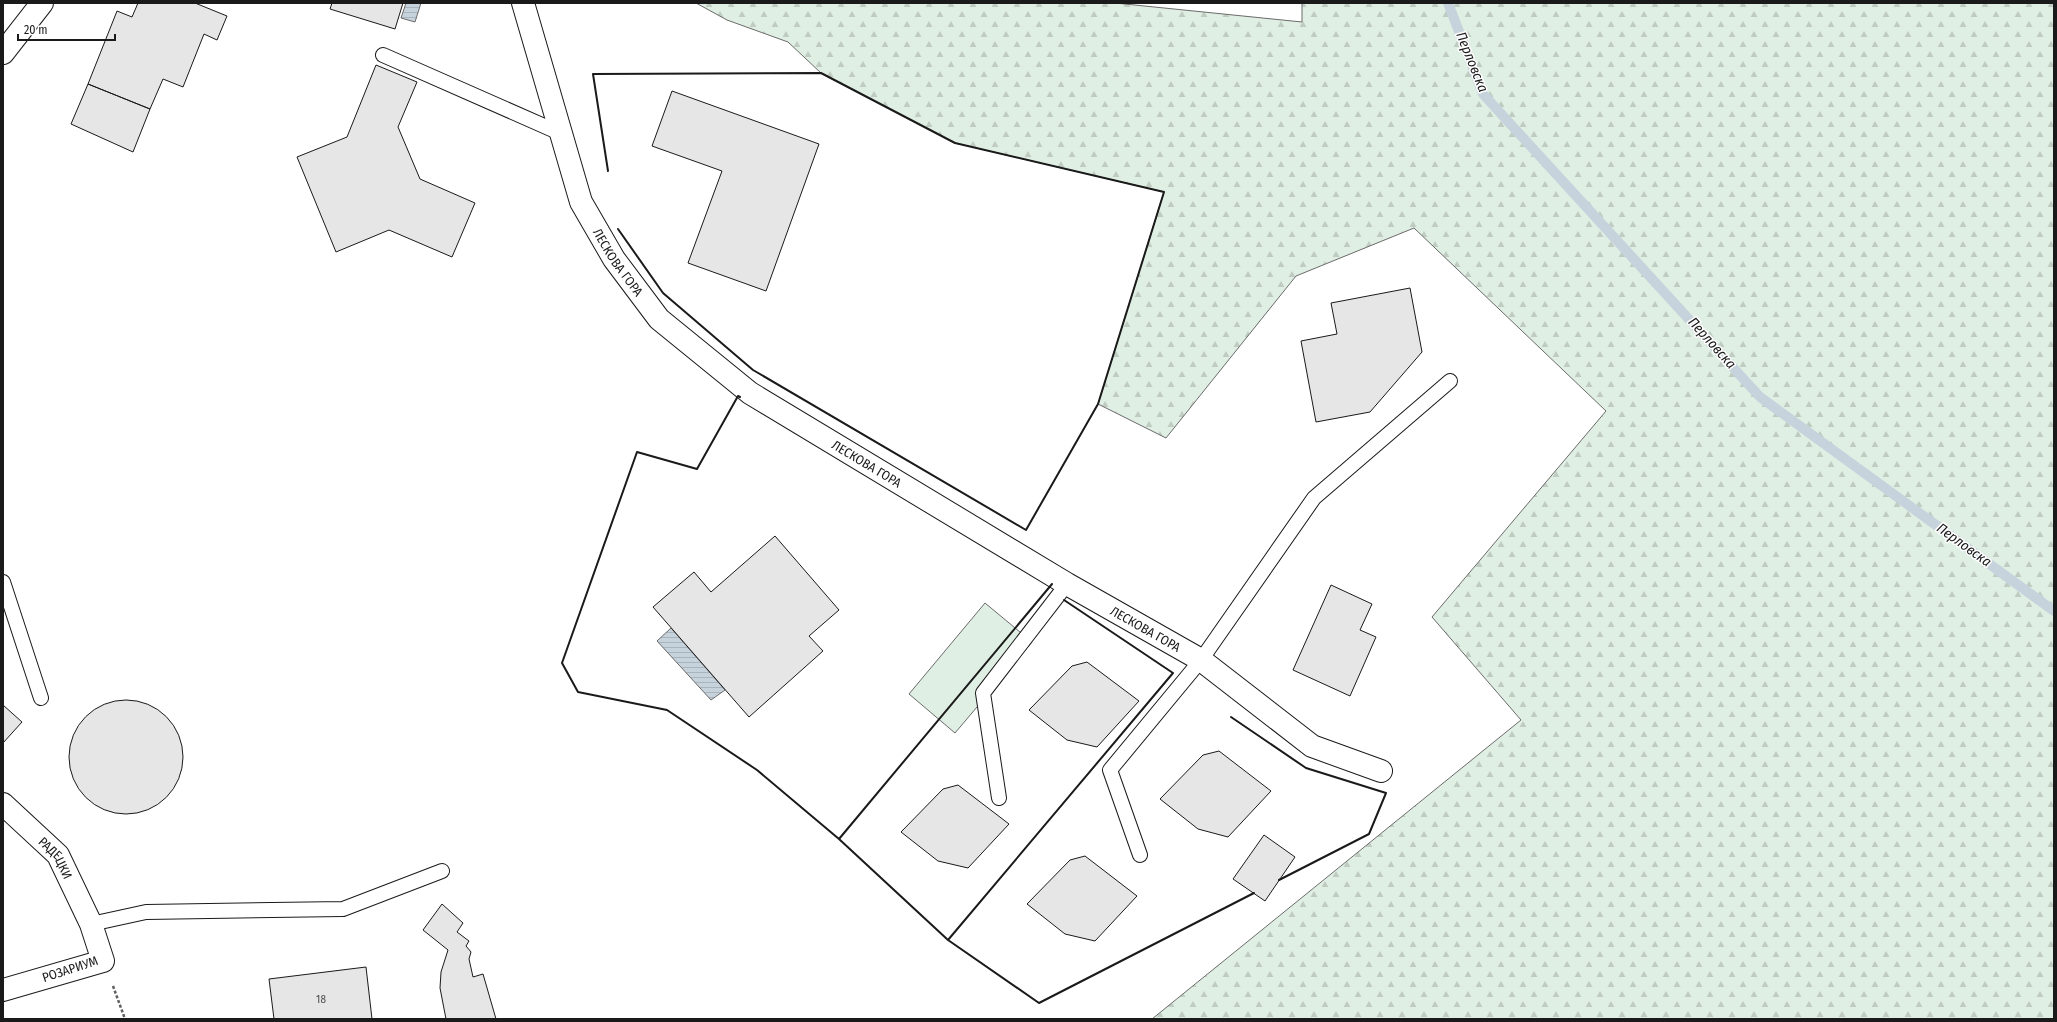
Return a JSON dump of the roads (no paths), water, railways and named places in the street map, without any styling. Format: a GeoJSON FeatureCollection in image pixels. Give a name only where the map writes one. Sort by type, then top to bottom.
{"type":"FeatureCollection","features":[{"type":"Feature","properties":{"kind":"street"},"geometry":{"type":"LineString","coordinates":[[3,53],[42,3]]}},
{"type":"Feature","properties":{"kind":"street","name":"ЛЕСКОВА ГОРА"},"geometry":{"type":"LineString","coordinates":[[523,3],[581,202],[614,259],[659,320],[750,393],[1067,584],[1201,660],[1312,746],[1381,771]]}},
{"type":"Feature","properties":{"kind":"street","name":"РАДЕЦКИ"},"geometry":{"type":"LineString","coordinates":[[3,804],[58,855],[91,924]]}},
{"type":"Feature","properties":{"kind":"street","name":"РОЗАРИУМ"},"geometry":{"type":"LineString","coordinates":[[3,990],[104,961],[91,924]]}},
{"type":"Feature","properties":{"kind":"lane"},"geometry":{"type":"LineString","coordinates":[[383,55],[560,133]]}},
{"type":"Feature","properties":{"kind":"lane"},"geometry":{"type":"LineString","coordinates":[[1140,855],[1110,770],[1201,660],[1314,498],[1450,381]]}},
{"type":"Feature","properties":{"kind":"lane"},"geometry":{"type":"LineString","coordinates":[[3,582],[41,698]]}},
{"type":"Feature","properties":{"kind":"lane"},"geometry":{"type":"LineString","coordinates":[[999,798],[983,693],[1067,584]]}},
{"type":"Feature","properties":{"kind":"lane"},"geometry":{"type":"LineString","coordinates":[[91,924],[146,912],[343,909],[442,871]]}},
{"type":"Feature","properties":{"kind":"waterway","name":"Перловска"},"geometry":{"type":"LineString","coordinates":[[1448,3],[1483,94],[1760,397],[2054,611]]}}]}
